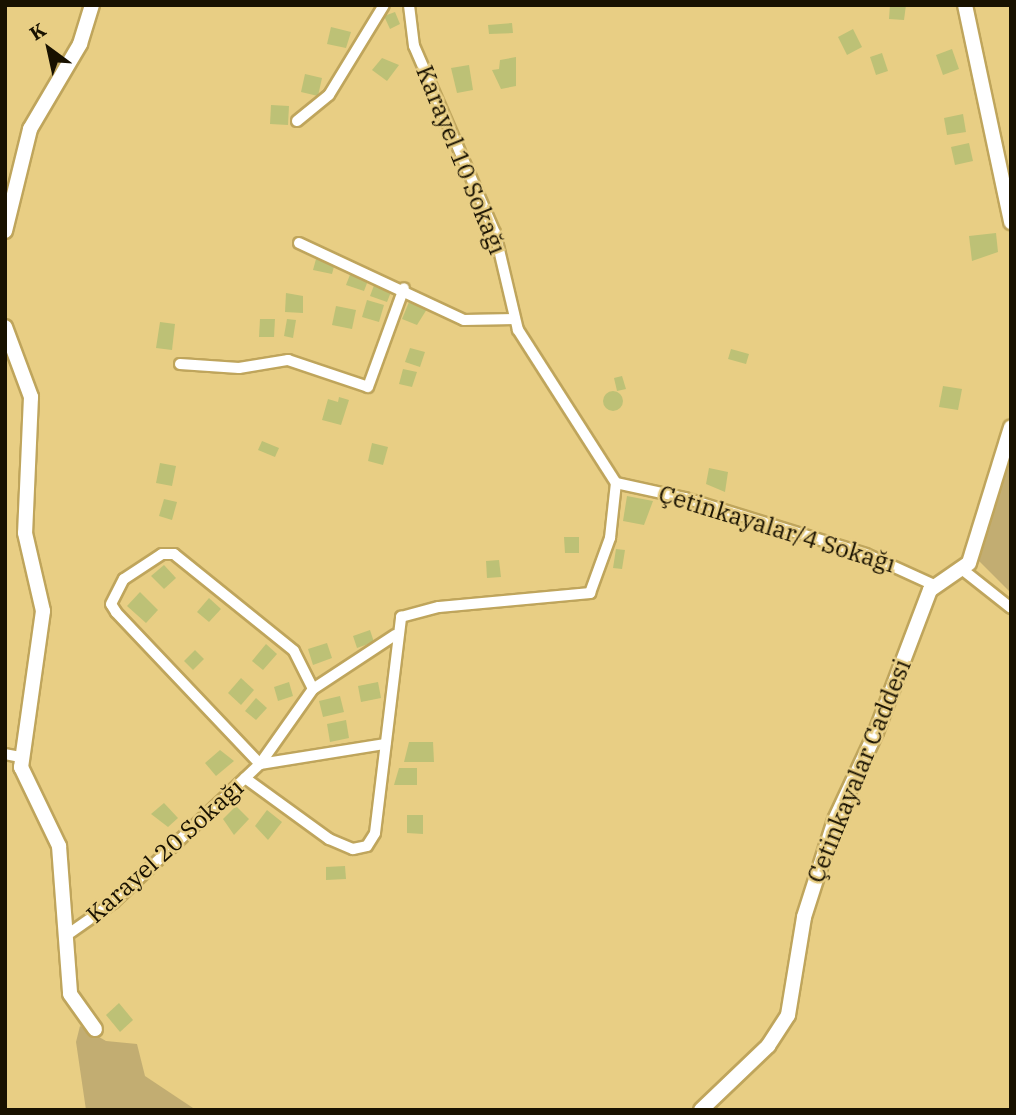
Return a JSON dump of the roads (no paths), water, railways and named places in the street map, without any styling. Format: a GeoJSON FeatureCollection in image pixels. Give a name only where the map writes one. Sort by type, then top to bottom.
{"type":"FeatureCollection","features":[{"type":"Feature","properties":{"kind":"street"},"geometry":{"type":"LineString","coordinates":[[5,231],[30,129],[39,104],[80,44],[92,5]]}},
{"type":"Feature","properties":{"kind":"street"},"geometry":{"type":"LineString","coordinates":[[297,121],[329,96],[384,5]]}},
{"type":"Feature","properties":{"kind":"street","name":"Karayel 10 Sokağı"},"geometry":{"type":"LineString","coordinates":[[409,5],[414,46],[485,205],[516,320],[535,362],[600,451],[616,483]]}},
{"type":"Feature","properties":{"kind":"street"},"geometry":{"type":"LineString","coordinates":[[965,5],[1011,222]]}},
{"type":"Feature","properties":{"kind":"street"},"geometry":{"type":"LineString","coordinates":[[299,243],[404,288],[464,320],[516,320]]}},
{"type":"Feature","properties":{"kind":"street"},"geometry":{"type":"LineString","coordinates":[[180,364],[239,368],[288,360],[368,387],[404,288]]}},
{"type":"Feature","properties":{"kind":"street"},"geometry":{"type":"LineString","coordinates":[[5,327],[31,397],[25,533],[43,611],[21,757],[23,776],[59,846],[70,994],[95,1029]]}},
{"type":"Feature","properties":{"kind":"street"},"geometry":{"type":"LineString","coordinates":[[934,585],[963,570],[1011,427]]}},
{"type":"Feature","properties":{"kind":"street"},"geometry":{"type":"LineString","coordinates":[[245,778],[330,839],[362,849],[375,833],[395,635],[401,617],[418,610],[590,593],[610,538],[616,483]]}},
{"type":"Feature","properties":{"kind":"street","name":"Çetinkayalar/4 Sokağı"},"geometry":{"type":"LineString","coordinates":[[616,483],[695,501],[866,554],[934,585]]}},
{"type":"Feature","properties":{"kind":"street"},"geometry":{"type":"LineString","coordinates":[[260,764],[116,612],[111,604],[124,579],[162,554],[174,554],[294,651],[313,689]]}},
{"type":"Feature","properties":{"kind":"street"},"geometry":{"type":"LineString","coordinates":[[963,570],[1011,608]]}},
{"type":"Feature","properties":{"kind":"street","name":"Çetinkayalar Caddesi"},"geometry":{"type":"LineString","coordinates":[[701,1110],[768,1046],[788,1015],[804,917],[826,844],[934,585]]}},
{"type":"Feature","properties":{"kind":"street"},"geometry":{"type":"LineString","coordinates":[[260,764],[313,689],[395,635]]}},
{"type":"Feature","properties":{"kind":"street"},"geometry":{"type":"LineString","coordinates":[[260,764],[385,744]]}},
{"type":"Feature","properties":{"kind":"street"},"geometry":{"type":"LineString","coordinates":[[5,754],[21,757]]}},
{"type":"Feature","properties":{"kind":"street","name":"Karayel 20 Sokağı"},"geometry":{"type":"LineString","coordinates":[[67,935],[114,902],[260,764]]}}]}
